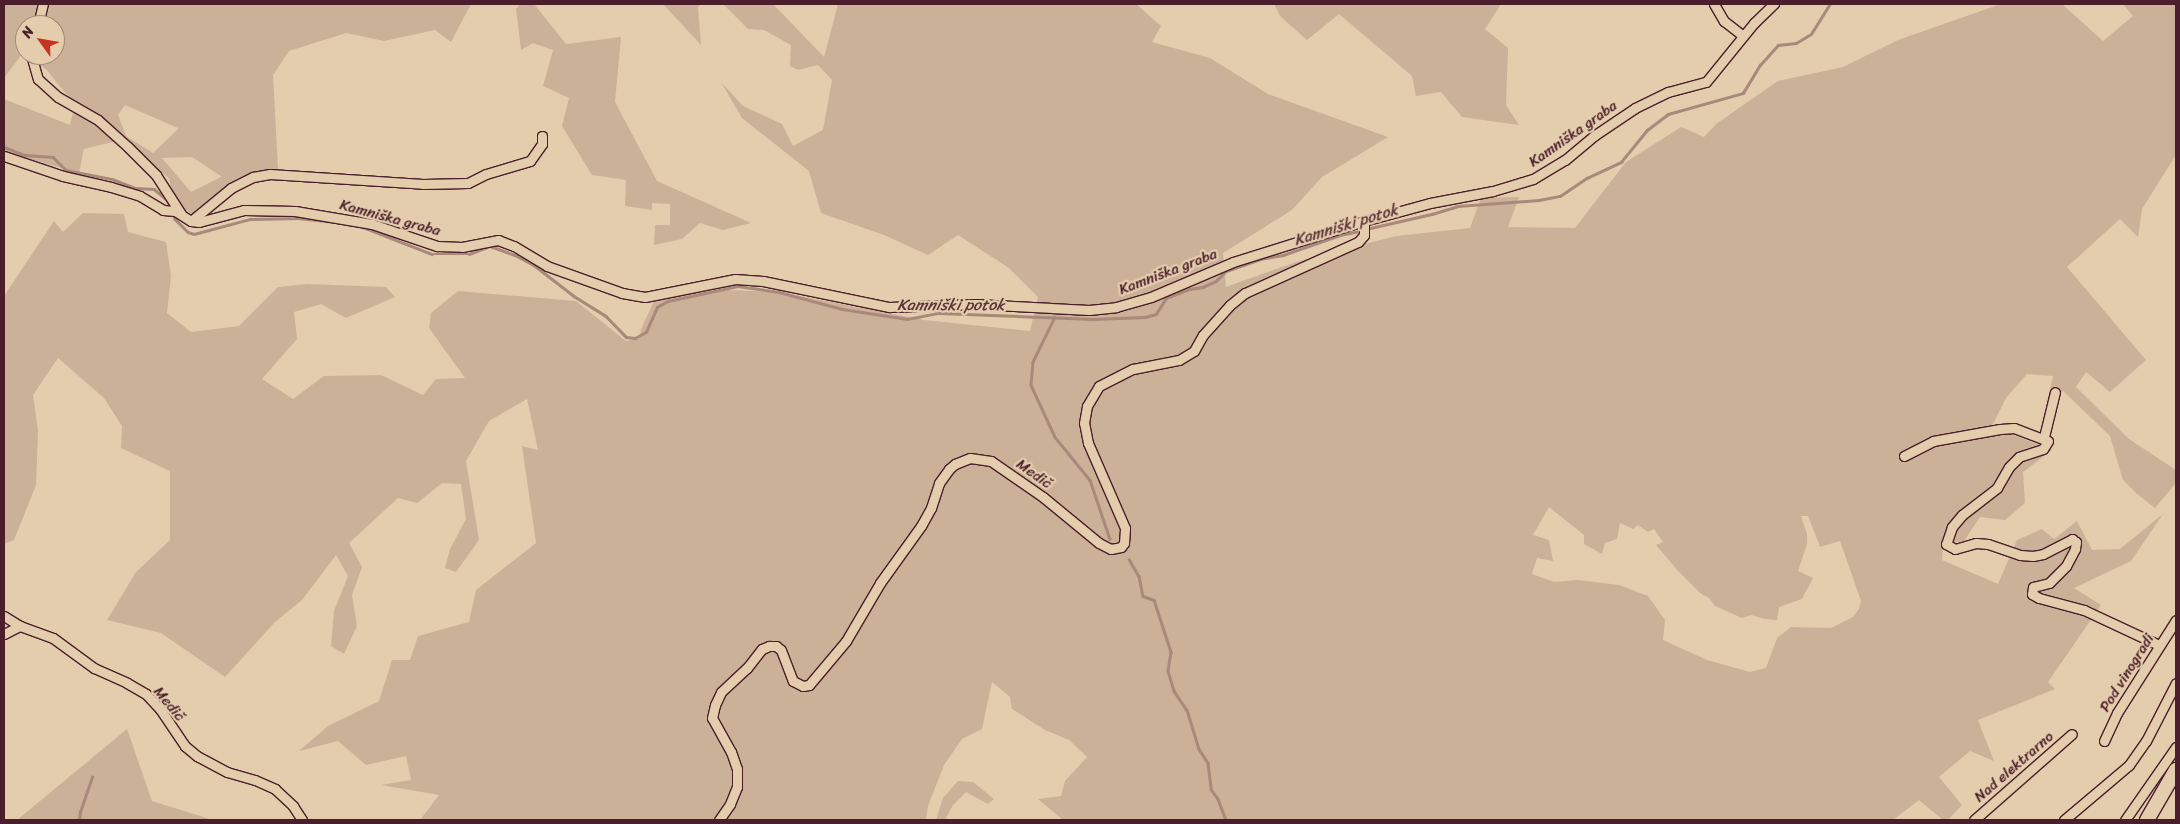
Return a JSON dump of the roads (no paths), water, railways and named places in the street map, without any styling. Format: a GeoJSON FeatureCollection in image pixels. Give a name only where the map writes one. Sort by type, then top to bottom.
{"type":"FeatureCollection","features":[{"type":"Feature","properties":{"kind":"main road"},"geometry":{"type":"LineString","coordinates":[[2147,820],[2176,770]]}},
{"type":"Feature","properties":{"kind":"street"},"geometry":{"type":"LineString","coordinates":[[1714,4],[1724,21],[1743,36]]}},
{"type":"Feature","properties":{"kind":"street","name":"Kamniška graba"},"geometry":{"type":"LineString","coordinates":[[191,221],[199,222],[244,210],[295,211],[372,224],[437,246],[462,247],[498,240],[514,246],[547,266],[622,293],[645,297],[735,279],[763,281],[889,307],[975,304],[1089,310],[1116,307],[1152,297],[1233,262],[1364,227],[1430,203],[1493,191],[1533,179],[1565,160],[1595,135],[1635,108],[1668,92],[1706,82],[1743,36],[1774,4]]}},
{"type":"Feature","properties":{"kind":"street"},"geometry":{"type":"LineString","coordinates":[[34,65],[38,79],[58,98],[98,120],[156,175],[179,213]]}},
{"type":"Feature","properties":{"kind":"street","name":"Kamniška graba"},"geometry":{"type":"LineString","coordinates":[[191,221],[231,188],[253,178],[270,174],[423,184],[468,183],[486,174],[530,161],[542,144],[542,136]]}},
{"type":"Feature","properties":{"kind":"street"},"geometry":{"type":"LineString","coordinates":[[4,156],[63,176],[133,194],[163,210],[179,213],[191,221]]}},
{"type":"Feature","properties":{"kind":"street","name":"Medič"},"geometry":{"type":"LineString","coordinates":[[719,820],[730,804],[737,787],[737,769],[731,752],[712,718],[721,692],[747,668],[762,650],[769,646],[776,646],[781,650],[793,680],[803,686],[809,685],[846,641],[880,583],[921,526],[944,476],[955,464],[970,458],[991,461],[1044,497],[1099,543],[1111,549],[1121,548],[1124,543],[1125,528],[1088,443],[1084,423],[1086,406],[1099,386],[1133,369],[1179,360],[1194,351],[1203,335],[1230,305],[1245,293],[1358,242],[1364,227]]}},
{"type":"Feature","properties":{"kind":"street"},"geometry":{"type":"LineString","coordinates":[[2044,437],[2055,392]]}},
{"type":"Feature","properties":{"kind":"street"},"geometry":{"type":"LineString","coordinates":[[1904,456],[1933,441],[2000,429],[2014,428],[2031,436],[2044,437],[2048,441],[2044,450],[2019,458],[2009,467],[1997,488],[1962,515],[1952,527],[1946,544],[1955,549],[1976,543],[1988,544],[2020,555],[2033,556],[2043,554],[2072,539],[2076,542],[2076,549],[2066,566],[2048,583],[2033,587],[2032,594],[2039,598],[2084,610],[2159,645]]}},
{"type":"Feature","properties":{"kind":"street","name":"Medič"},"geometry":{"type":"LineString","coordinates":[[4,616],[20,626],[53,638],[94,668],[146,694],[160,709],[185,746],[197,756],[227,772],[275,789],[293,806],[302,820]]}},
{"type":"Feature","properties":{"kind":"street","name":"Pod vinogradi"},"geometry":{"type":"LineString","coordinates":[[2104,741],[2117,712],[2176,620]]}},
{"type":"Feature","properties":{"kind":"street"},"geometry":{"type":"LineString","coordinates":[[4,634],[20,626]]}},
{"type":"Feature","properties":{"kind":"street"},"geometry":{"type":"LineString","coordinates":[[2166,636],[2176,640]]}},
{"type":"Feature","properties":{"kind":"street"},"geometry":{"type":"LineString","coordinates":[[2064,820],[2129,765],[2146,741],[2176,683]]}},
{"type":"Feature","properties":{"kind":"street","name":"Nad elektrarno"},"geometry":{"type":"LineString","coordinates":[[1974,820],[2072,734]]}},
{"type":"Feature","properties":{"kind":"street"},"geometry":{"type":"LineString","coordinates":[[2125,820],[2176,747]]}},
{"type":"Feature","properties":{"kind":"waterway","name":"Kamniški potok"},"geometry":{"type":"LineString","coordinates":[[1366,229],[1458,206],[1539,200],[1560,196],[1587,178],[1621,162],[1647,130],[1668,114],[1743,93],[1760,65],[1778,45],[1796,43],[1811,34],[1830,4]]}},
{"type":"Feature","properties":{"kind":"waterway","name":"Kamniški potok"},"geometry":{"type":"LineString","coordinates":[[4,147],[25,155],[53,157],[66,170],[112,179],[135,188],[154,189],[167,200],[171,208]]}},
{"type":"Feature","properties":{"kind":"waterway","name":"Kamniški potok"},"geometry":{"type":"LineString","coordinates":[[173,213],[175,219],[188,232],[194,234],[250,219],[298,218],[335,222]]}},
{"type":"Feature","properties":{"kind":"waterway","name":"Kamniški potok"},"geometry":{"type":"LineString","coordinates":[[363,227],[432,254],[469,254],[490,246],[517,256],[534,265],[574,296],[606,316],[626,337],[635,338],[646,332],[657,307],[668,301],[738,286],[779,292],[842,309],[907,319],[939,313],[1093,319],[1145,317],[1156,314],[1166,298],[1189,289],[1203,287],[1216,281],[1226,271],[1260,259],[1283,255],[1340,235],[1361,231]]}},
{"type":"Feature","properties":{"kind":"waterway"},"geometry":{"type":"LineString","coordinates":[[1055,317],[1033,362],[1031,385],[1055,437],[1090,480],[1110,539]]}},
{"type":"Feature","properties":{"kind":"waterway"},"geometry":{"type":"LineString","coordinates":[[1129,559],[1139,576],[1143,596],[1154,600],[1171,652],[1168,671],[1174,691],[1187,710],[1199,749],[1208,763],[1211,789],[1218,799],[1226,820]]}},
{"type":"Feature","properties":{"kind":"waterway"},"geometry":{"type":"LineString","coordinates":[[79,820],[92,777]]}}]}
